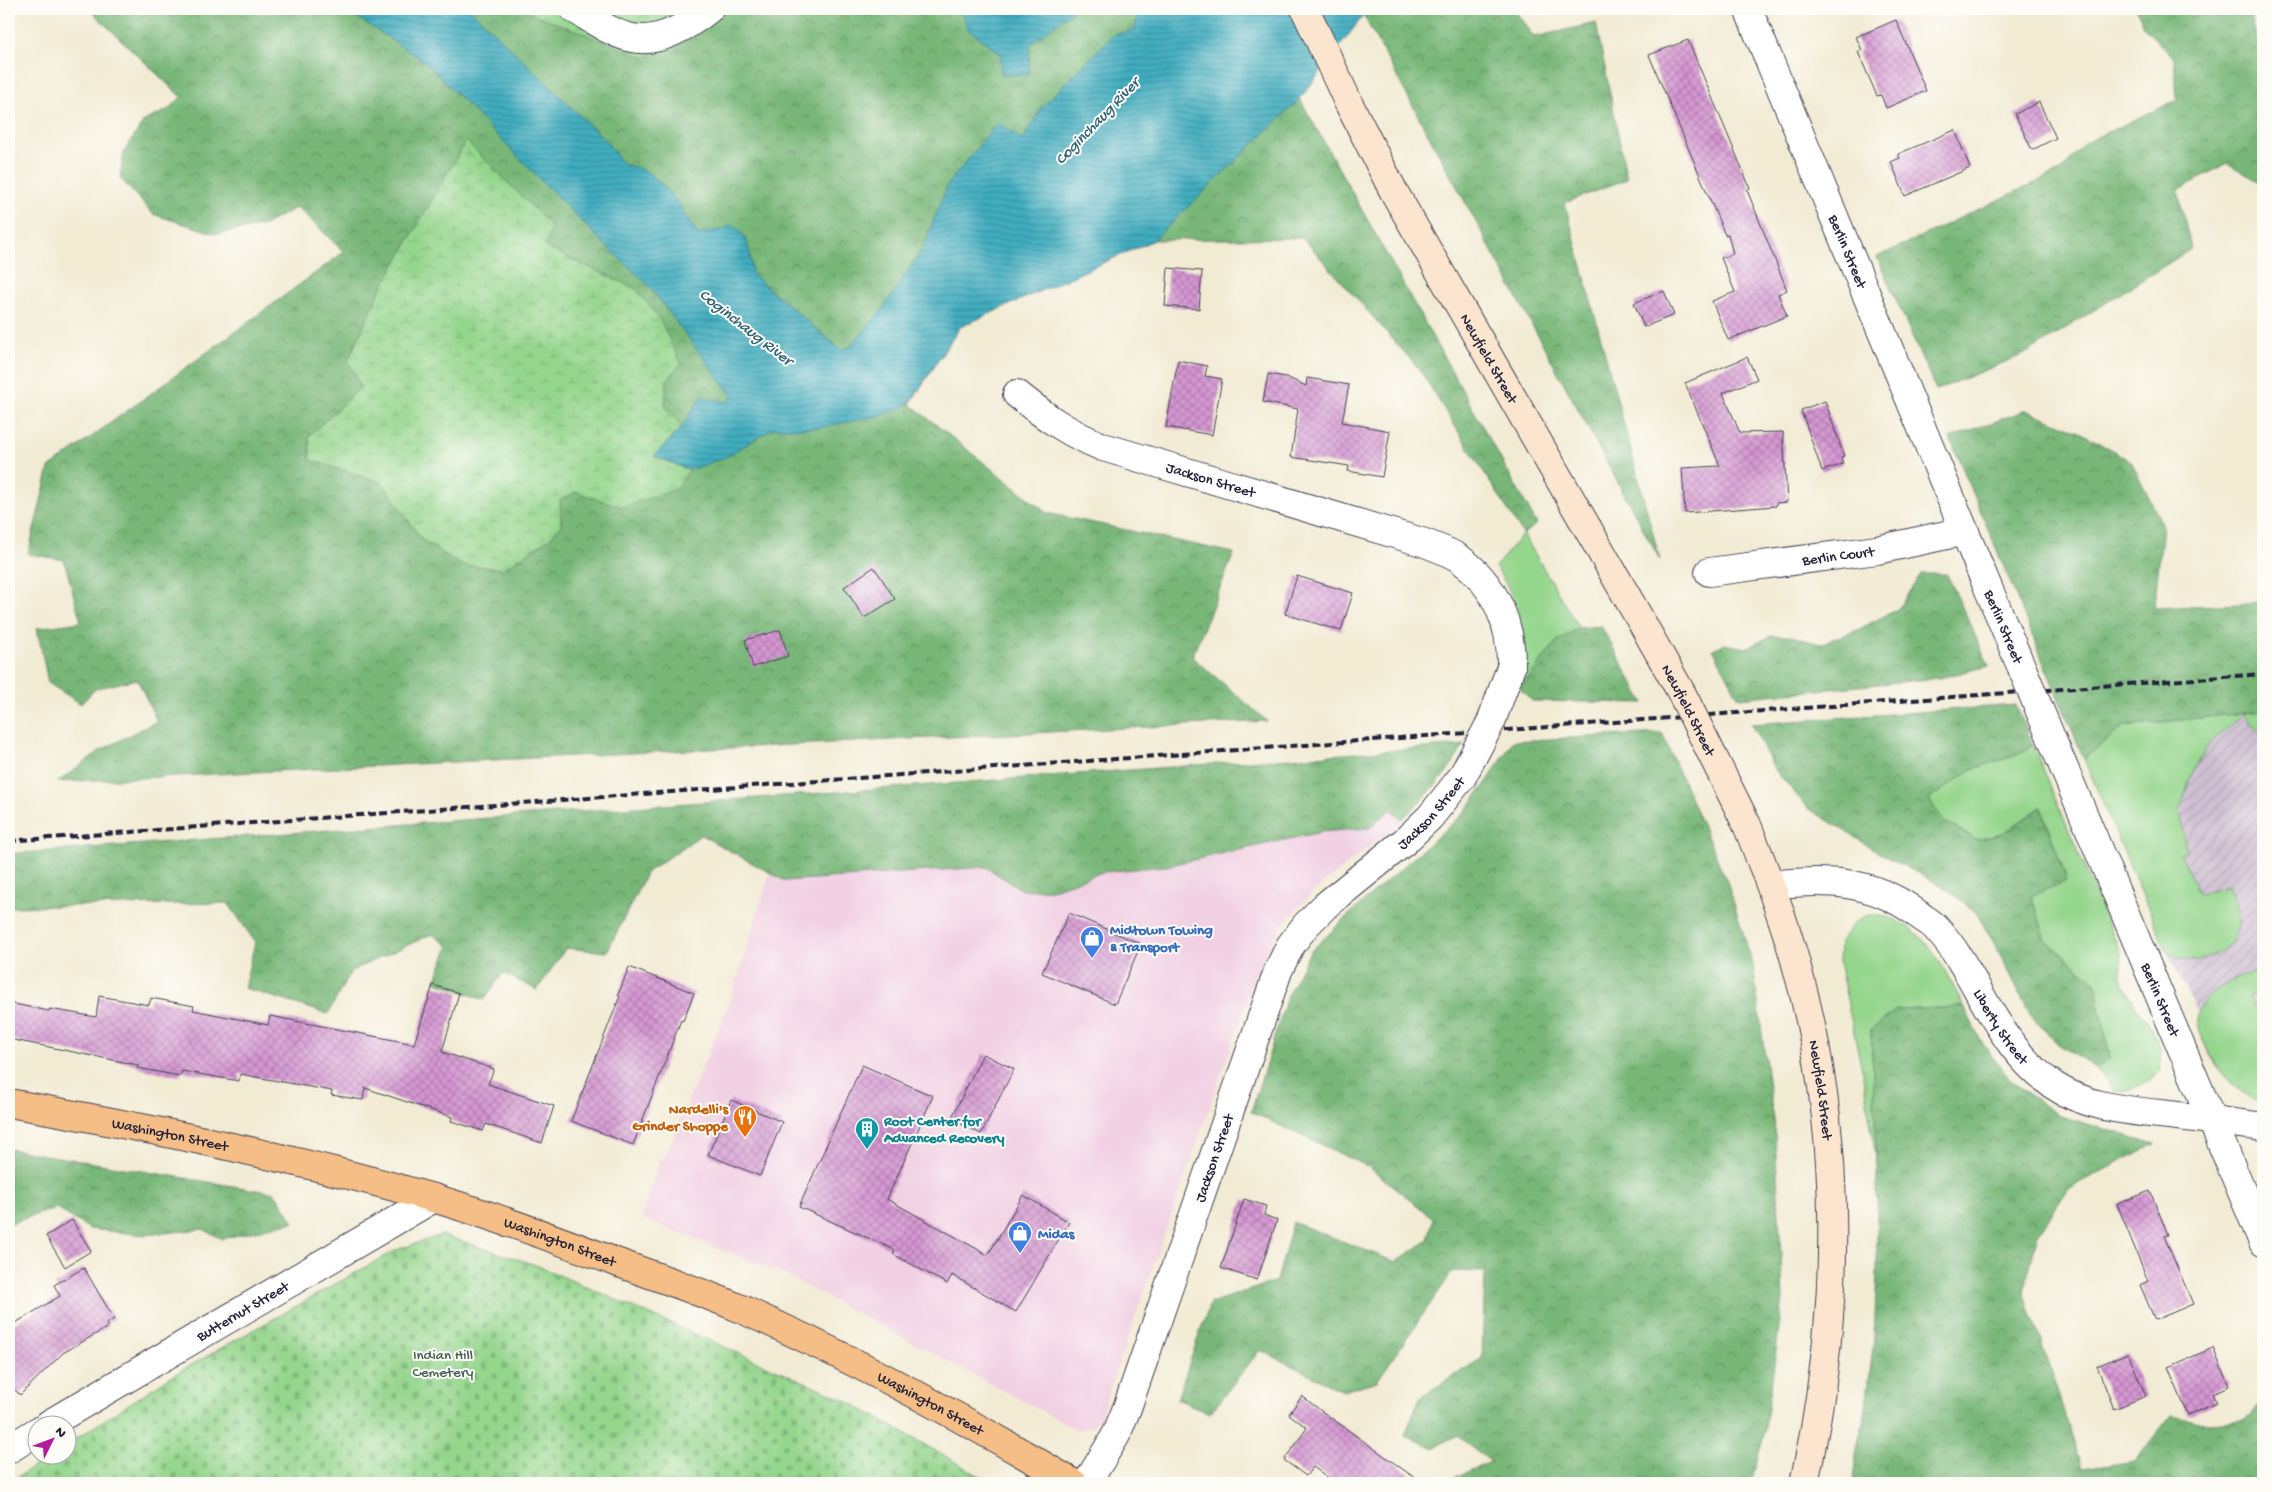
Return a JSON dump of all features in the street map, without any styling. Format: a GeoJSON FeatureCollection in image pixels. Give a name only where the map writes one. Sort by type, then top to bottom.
{"type":"FeatureCollection","features":[{"type":"Feature","properties":{"kind":"highway","name":"Washington Street"},"geometry":{"type":"LineString","coordinates":[[9,1103],[244,1149],[434,1198],[528,1228],[736,1307],[893,1381],[1073,1483]]}},
{"type":"Feature","properties":{"kind":"main road","name":"Newfield Street"},"geometry":{"type":"LineString","coordinates":[[1305,9],[1349,104],[1394,192],[1681,692],[1747,825],[1771,885],[1796,963],[1813,1032],[1825,1104],[1832,1173],[1833,1242],[1830,1311],[1813,1442],[1804,1483]]}},
{"type":"Feature","properties":{"kind":"street"},"geometry":{"type":"LineString","coordinates":[[574,9],[604,26],[633,38],[660,37],[693,22],[709,9]]}},
{"type":"Feature","properties":{"kind":"street","name":"Berlin Street"},"geometry":{"type":"LineString","coordinates":[[1748,9],[1981,571],[2263,1242]]}},
{"type":"Feature","properties":{"kind":"street","name":"Jackson Street"},"geometry":{"type":"LineString","coordinates":[[1017,394],[1043,415],[1075,435],[1103,448],[1425,544],[1459,558],[1482,580],[1499,605],[1510,638],[1511,666],[1503,694],[1491,722],[1462,777],[1430,817],[1405,841],[1315,915],[1290,946],[1278,971],[1127,1408],[1116,1435],[1087,1483]]}},
{"type":"Feature","properties":{"kind":"street","name":"Berlin Court"},"geometry":{"type":"LineString","coordinates":[[1709,572],[1877,550],[1965,531]]}},
{"type":"Feature","properties":{"kind":"street","name":"Liberty Street"},"geometry":{"type":"LineString","coordinates":[[1771,885],[1810,881],[1844,883],[1874,889],[1906,906],[1936,928],[1960,959],[2004,1035],[2025,1062],[2053,1086],[2084,1100],[2123,1110],[2263,1127]]}},
{"type":"Feature","properties":{"kind":"street","name":"Butternut Street"},"geometry":{"type":"LineString","coordinates":[[66,1414],[434,1198]]}},
{"type":"Feature","properties":{"kind":"street"},"geometry":{"type":"LineString","coordinates":[[9,1449],[28,1437]]}},
{"type":"Feature","properties":{"kind":"shaded area"},"geometry":{"type":"Polygon","coordinates":[[[2243,714],[2263,736],[2263,1104],[2234,1086],[2219,1070],[2207,1052],[2199,1028],[2198,1013],[2167,952],[2084,759],[2243,714]]]}},
{"type":"Feature","properties":{"kind":"shaded area"},"geometry":{"type":"Polygon","coordinates":[[[1391,809],[1405,824],[1373,844],[1313,892],[1282,925],[1260,965],[1099,1419],[1091,1427],[1078,1430],[783,1274],[641,1218],[660,1158],[664,1159],[732,996],[770,873],[785,881],[986,867],[1022,890],[1053,889],[1103,872],[1166,866],[1321,832],[1370,828],[1391,809]]]}},
{"type":"Feature","properties":{"kind":"green space"},"geometry":{"type":"Polygon","coordinates":[[[89,9],[521,9],[646,57],[695,9],[1262,9],[1300,99],[1537,524],[1523,534],[1419,369],[1303,238],[1154,240],[960,327],[910,404],[1047,513],[1234,553],[1192,657],[1267,721],[58,782],[101,750],[157,721],[137,679],[95,689],[81,704],[48,683],[37,628],[81,622],[64,560],[28,554],[49,468],[344,252],[297,207],[264,225],[216,234],[153,214],[120,178],[124,152],[144,121],[169,109],[181,97],[89,9]],[[466,141],[381,289],[348,360],[361,387],[309,436],[311,460],[383,483],[422,540],[462,565],[503,569],[550,538],[561,526],[560,500],[576,492],[623,507],[689,471],[654,456],[665,406],[667,380],[636,289],[545,247],[466,141]]]}},
{"type":"Feature","properties":{"kind":"green space"},"geometry":{"type":"Polygon","coordinates":[[[521,9],[695,9],[669,39],[646,58],[521,9]]]}},
{"type":"Feature","properties":{"kind":"green space"},"geometry":{"type":"Polygon","coordinates":[[[1360,9],[1514,9],[1534,37],[1596,23],[1627,179],[1565,203],[1660,560],[1360,9]]]}},
{"type":"Feature","properties":{"kind":"green space"},"geometry":{"type":"Polygon","coordinates":[[[2137,9],[2263,9],[2263,16],[2251,17],[2263,61],[2263,184],[2227,163],[2178,190],[2191,249],[2025,354],[1936,390],[1877,257],[2062,170],[2084,143],[2177,100],[2174,59],[2143,26],[2137,9]]]}},
{"type":"Feature","properties":{"kind":"green space"},"geometry":{"type":"Polygon","coordinates":[[[466,141],[551,226],[545,247],[636,289],[659,318],[681,363],[667,380],[665,406],[682,427],[654,456],[689,470],[676,489],[622,507],[576,492],[560,500],[561,526],[550,538],[503,569],[462,565],[422,540],[383,483],[311,460],[309,436],[361,387],[348,361],[381,289],[466,141]]]}},
{"type":"Feature","properties":{"kind":"green space"},"geometry":{"type":"Polygon","coordinates":[[[2026,410],[2080,432],[2131,461],[2163,526],[2154,608],[2263,603],[2263,711],[2124,726],[2084,759],[1950,438],[2026,410]]]}},
{"type":"Feature","properties":{"kind":"green space"},"geometry":{"type":"Polygon","coordinates":[[[1523,534],[1579,628],[1557,641],[1520,689],[1524,639],[1520,617],[1507,586],[1495,567],[1523,534]]]}},
{"type":"Feature","properties":{"kind":"green space"},"geometry":{"type":"Polygon","coordinates":[[[1921,574],[1947,574],[1989,666],[1939,678],[1739,698],[1713,649],[1724,644],[1747,648],[1771,636],[1791,636],[1820,644],[1857,630],[1898,609],[1921,574]]]}},
{"type":"Feature","properties":{"kind":"green space"},"geometry":{"type":"Polygon","coordinates":[[[1601,626],[1644,703],[1532,701],[1520,689],[1557,641],[1579,628],[1601,626]]]}},
{"type":"Feature","properties":{"kind":"green space"},"geometry":{"type":"Polygon","coordinates":[[[2016,705],[2033,745],[2017,755],[1972,769],[1929,799],[1942,820],[1977,840],[2002,834],[2041,807],[2067,881],[2031,896],[2046,940],[2095,982],[2110,1058],[2096,1068],[2058,1044],[2031,1016],[1998,950],[1975,911],[1942,886],[1880,853],[1808,808],[1775,770],[1751,724],[2016,705]]]}},
{"type":"Feature","properties":{"kind":"green space"},"geometry":{"type":"Polygon","coordinates":[[[2263,711],[2263,737],[2243,714],[2207,747],[2190,778],[2180,810],[2186,851],[2180,853],[2199,894],[2228,886],[2237,909],[2238,924],[2236,933],[2227,947],[2202,959],[2183,959],[2167,952],[2084,759],[2124,726],[2263,711]]]}},
{"type":"Feature","properties":{"kind":"green space"},"geometry":{"type":"Polygon","coordinates":[[[1662,733],[1728,884],[1753,965],[1775,1133],[1783,1299],[1765,1430],[1751,1483],[1449,1483],[1457,1476],[1491,1462],[1457,1435],[1433,1448],[1405,1435],[1420,1397],[1482,1358],[1485,1272],[1453,1271],[1377,1381],[1343,1391],[1260,1350],[1210,1413],[1177,1399],[1210,1303],[1277,1281],[1293,1222],[1396,1262],[1428,1240],[1433,1218],[1369,1167],[1251,1112],[1288,994],[1310,952],[1354,910],[1462,815],[1487,782],[1513,741],[1662,733]]]}},
{"type":"Feature","properties":{"kind":"green space"},"geometry":{"type":"Polygon","coordinates":[[[1464,745],[1451,766],[1436,784],[1402,819],[1391,809],[1370,828],[1321,832],[1166,866],[1103,872],[1053,889],[1022,890],[986,867],[785,881],[701,835],[647,872],[607,952],[566,948],[537,990],[503,973],[484,1000],[435,981],[449,946],[432,934],[351,971],[328,1014],[244,988],[255,942],[228,903],[9,907],[9,854],[1464,745]]]}},
{"type":"Feature","properties":{"kind":"green space"},"geometry":{"type":"Polygon","coordinates":[[[2033,745],[2121,954],[2121,979],[2139,1012],[2148,1022],[2161,1049],[2159,1072],[2135,1088],[2116,1091],[2096,1068],[2110,1057],[2095,982],[2046,940],[2031,895],[2067,880],[2041,807],[2002,834],[1977,840],[1942,820],[1929,799],[1972,769],[2017,755],[2033,745]]]}},
{"type":"Feature","properties":{"kind":"green space"},"geometry":{"type":"Polygon","coordinates":[[[1868,915],[1886,917],[1902,923],[1916,933],[1938,960],[1964,1007],[1897,1010],[1871,1030],[1877,1164],[1862,1070],[1839,962],[1840,941],[1854,923],[1868,915]]]}},
{"type":"Feature","properties":{"kind":"green space"},"geometry":{"type":"Polygon","coordinates":[[[2254,971],[2263,971],[2263,989],[2249,998],[2263,1022],[2263,1104],[2242,1092],[2224,1076],[2205,1045],[2198,1020],[2199,1011],[2208,997],[2222,986],[2254,971]]]}},
{"type":"Feature","properties":{"kind":"green space"},"geometry":{"type":"Polygon","coordinates":[[[1964,1007],[1982,1043],[2011,1081],[2057,1115],[2155,1144],[2069,1188],[2038,1234],[2024,1291],[2083,1469],[2135,1461],[2171,1415],[2209,1423],[2244,1420],[2263,1400],[2263,1483],[1852,1483],[1858,1444],[1864,1423],[1874,1339],[1877,1270],[1877,1164],[1871,1030],[1896,1010],[1964,1007]]]}},
{"type":"Feature","properties":{"kind":"green space"},"geometry":{"type":"Polygon","coordinates":[[[9,1149],[275,1193],[294,1222],[222,1239],[203,1229],[145,1235],[90,1229],[56,1208],[9,1224],[9,1149]]]}},
{"type":"Feature","properties":{"kind":"green space","name":"Indian Hill Cemetery"},"geometry":{"type":"Polygon","coordinates":[[[442,1235],[536,1265],[844,1399],[992,1483],[9,1483],[38,1464],[78,1464],[78,1437],[170,1377],[396,1250],[442,1235]]]}},
{"type":"Feature","properties":{"kind":"water","name":"Coginchaug River"},"geometry":{"type":"Polygon","coordinates":[[[344,9],[470,9],[605,140],[624,165],[648,173],[659,181],[668,190],[698,234],[725,229],[731,224],[738,229],[748,246],[752,274],[841,350],[850,347],[882,310],[922,250],[948,184],[998,122],[1022,140],[1041,108],[1114,34],[1135,30],[1138,9],[1364,9],[1363,16],[1300,99],[1154,240],[960,327],[909,404],[883,415],[818,428],[774,428],[722,459],[689,470],[654,456],[682,427],[701,397],[729,402],[732,396],[649,286],[603,243],[424,61],[344,9]]]}},
{"type":"Feature","properties":{"kind":"water"},"geometry":{"type":"Polygon","coordinates":[[[960,9],[1074,9],[1030,45],[1029,75],[1001,75],[1001,54],[968,29],[960,9]]]}},
{"type":"Feature","properties":{"kind":"building"},"geometry":{"type":"Polygon","coordinates":[[[1896,20],[1926,91],[1886,108],[1881,95],[1877,96],[1858,52],[1862,50],[1856,37],[1896,20]]]}},
{"type":"Feature","properties":{"kind":"building"},"geometry":{"type":"Polygon","coordinates":[[[1688,40],[1750,188],[1747,190],[1787,290],[1778,294],[1787,316],[1728,340],[1712,301],[1735,292],[1721,258],[1733,254],[1728,234],[1725,235],[1649,55],[1688,40]]]}},
{"type":"Feature","properties":{"kind":"building"},"geometry":{"type":"Polygon","coordinates":[[[2039,102],[2056,138],[2032,150],[2015,114],[2039,102]]]}},
{"type":"Feature","properties":{"kind":"building"},"geometry":{"type":"Polygon","coordinates":[[[1955,130],[1970,168],[1905,196],[1891,162],[1900,158],[1898,154],[1955,130]]]}},
{"type":"Feature","properties":{"kind":"building"},"geometry":{"type":"Polygon","coordinates":[[[1168,268],[1202,271],[1199,309],[1165,306],[1168,268]]]}},
{"type":"Feature","properties":{"kind":"building"},"geometry":{"type":"Polygon","coordinates":[[[1664,291],[1674,315],[1644,327],[1634,303],[1664,291]]]}},
{"type":"Feature","properties":{"kind":"building"},"geometry":{"type":"Polygon","coordinates":[[[1747,357],[1757,379],[1723,393],[1740,433],[1783,432],[1787,502],[1776,503],[1776,506],[1685,513],[1682,468],[1720,466],[1685,383],[1747,357]]]}},
{"type":"Feature","properties":{"kind":"building"},"geometry":{"type":"Polygon","coordinates":[[[1178,360],[1207,366],[1205,376],[1222,379],[1212,435],[1166,427],[1178,360]]]}},
{"type":"Feature","properties":{"kind":"building"},"geometry":{"type":"Polygon","coordinates":[[[1268,374],[1286,377],[1306,386],[1307,378],[1349,385],[1342,422],[1390,431],[1382,477],[1348,471],[1349,466],[1291,457],[1298,409],[1263,402],[1268,374]]]}},
{"type":"Feature","properties":{"kind":"building"},"geometry":{"type":"Polygon","coordinates":[[[1825,401],[1844,456],[1841,457],[1843,464],[1822,471],[1801,410],[1825,401]]]}},
{"type":"Feature","properties":{"kind":"building"},"geometry":{"type":"Polygon","coordinates":[[[874,567],[895,599],[864,618],[844,587],[874,567]]]}},
{"type":"Feature","properties":{"kind":"building"},"geometry":{"type":"Polygon","coordinates":[[[1297,576],[1353,593],[1341,631],[1285,614],[1297,576]]]}},
{"type":"Feature","properties":{"kind":"building"},"geometry":{"type":"Polygon","coordinates":[[[780,630],[788,656],[753,667],[745,640],[780,630]]]}},
{"type":"Feature","properties":{"kind":"building","name":"Midtown Towing & Transport"},"geometry":{"type":"Polygon","coordinates":[[[1069,913],[1141,944],[1115,1004],[1042,973],[1069,913]]]}},
{"type":"Feature","properties":{"kind":"building"},"geometry":{"type":"Polygon","coordinates":[[[629,967],[694,993],[683,1021],[681,1020],[633,1145],[571,1121],[620,996],[618,995],[629,967]]]}},
{"type":"Feature","properties":{"kind":"building"},"geometry":{"type":"Polygon","coordinates":[[[433,985],[459,993],[442,1052],[494,1069],[488,1084],[554,1106],[542,1143],[486,1124],[483,1131],[451,1121],[452,1117],[365,1088],[363,1100],[331,1095],[332,1091],[240,1074],[239,1081],[182,1071],[180,1076],[137,1068],[138,1065],[9,1039],[9,1003],[49,1011],[50,1009],[96,1017],[99,996],[149,1005],[151,998],[194,1006],[193,1010],[268,1025],[270,1016],[414,1044],[433,985]]]}},
{"type":"Feature","properties":{"kind":"building"},"geometry":{"type":"Polygon","coordinates":[[[983,1054],[1014,1069],[981,1134],[951,1119],[983,1054]]]}},
{"type":"Feature","properties":{"kind":"building"},"geometry":{"type":"Polygon","coordinates":[[[862,1065],[933,1096],[887,1199],[988,1255],[1023,1195],[1069,1222],[1016,1312],[952,1275],[947,1284],[893,1254],[895,1250],[799,1207],[862,1065]]]}},
{"type":"Feature","properties":{"kind":"building","name":"Nardelli's Grinder Shoppe"},"geometry":{"type":"Polygon","coordinates":[[[731,1100],[782,1122],[760,1176],[708,1155],[731,1100]]]}},
{"type":"Feature","properties":{"kind":"building"},"geometry":{"type":"Polygon","coordinates":[[[2150,1191],[2168,1235],[2164,1236],[2193,1304],[2155,1320],[2140,1285],[2148,1281],[2117,1204],[2150,1191]]]}},
{"type":"Feature","properties":{"kind":"building"},"geometry":{"type":"Polygon","coordinates":[[[1244,1199],[1266,1206],[1264,1215],[1277,1220],[1257,1280],[1221,1268],[1244,1199]]]}},
{"type":"Feature","properties":{"kind":"building"},"geometry":{"type":"Polygon","coordinates":[[[72,1220],[91,1251],[65,1267],[46,1236],[72,1220]]]}},
{"type":"Feature","properties":{"kind":"building"},"geometry":{"type":"Polygon","coordinates":[[[84,1268],[114,1319],[106,1324],[108,1327],[63,1353],[20,1395],[9,1384],[9,1327],[60,1296],[54,1285],[84,1268]]]}},
{"type":"Feature","properties":{"kind":"building"},"geometry":{"type":"Polygon","coordinates":[[[2213,1348],[2229,1386],[2212,1393],[2216,1403],[2188,1415],[2168,1367],[2213,1348]]]}},
{"type":"Feature","properties":{"kind":"building"},"geometry":{"type":"Polygon","coordinates":[[[2128,1353],[2146,1396],[2114,1409],[2097,1366],[2128,1353]]]}},
{"type":"Feature","properties":{"kind":"building"},"geometry":{"type":"Polygon","coordinates":[[[1302,1396],[1422,1483],[1336,1483],[1313,1467],[1306,1476],[1284,1460],[1307,1428],[1289,1414],[1302,1396]]]}},
{"type":"Feature","properties":{"kind":"railway"},"geometry":{"type":"LineString","coordinates":[[9,841],[2263,674]]}},
{"type":"Feature","properties":{"kind":"place","name":"Midtown Towing & Transport"},"geometry":{"type":"Point","coordinates":[1092,959]}},
{"type":"Feature","properties":{"kind":"place","name":"Nardelli's Grinder Shoppe"},"geometry":{"type":"Point","coordinates":[745,1138]}},
{"type":"Feature","properties":{"kind":"place","name":"Root Center for Advanced Recovery"},"geometry":{"type":"Point","coordinates":[867,1150]}},
{"type":"Feature","properties":{"kind":"place","name":"Midas"},"geometry":{"type":"Point","coordinates":[1020,1254]}}]}
